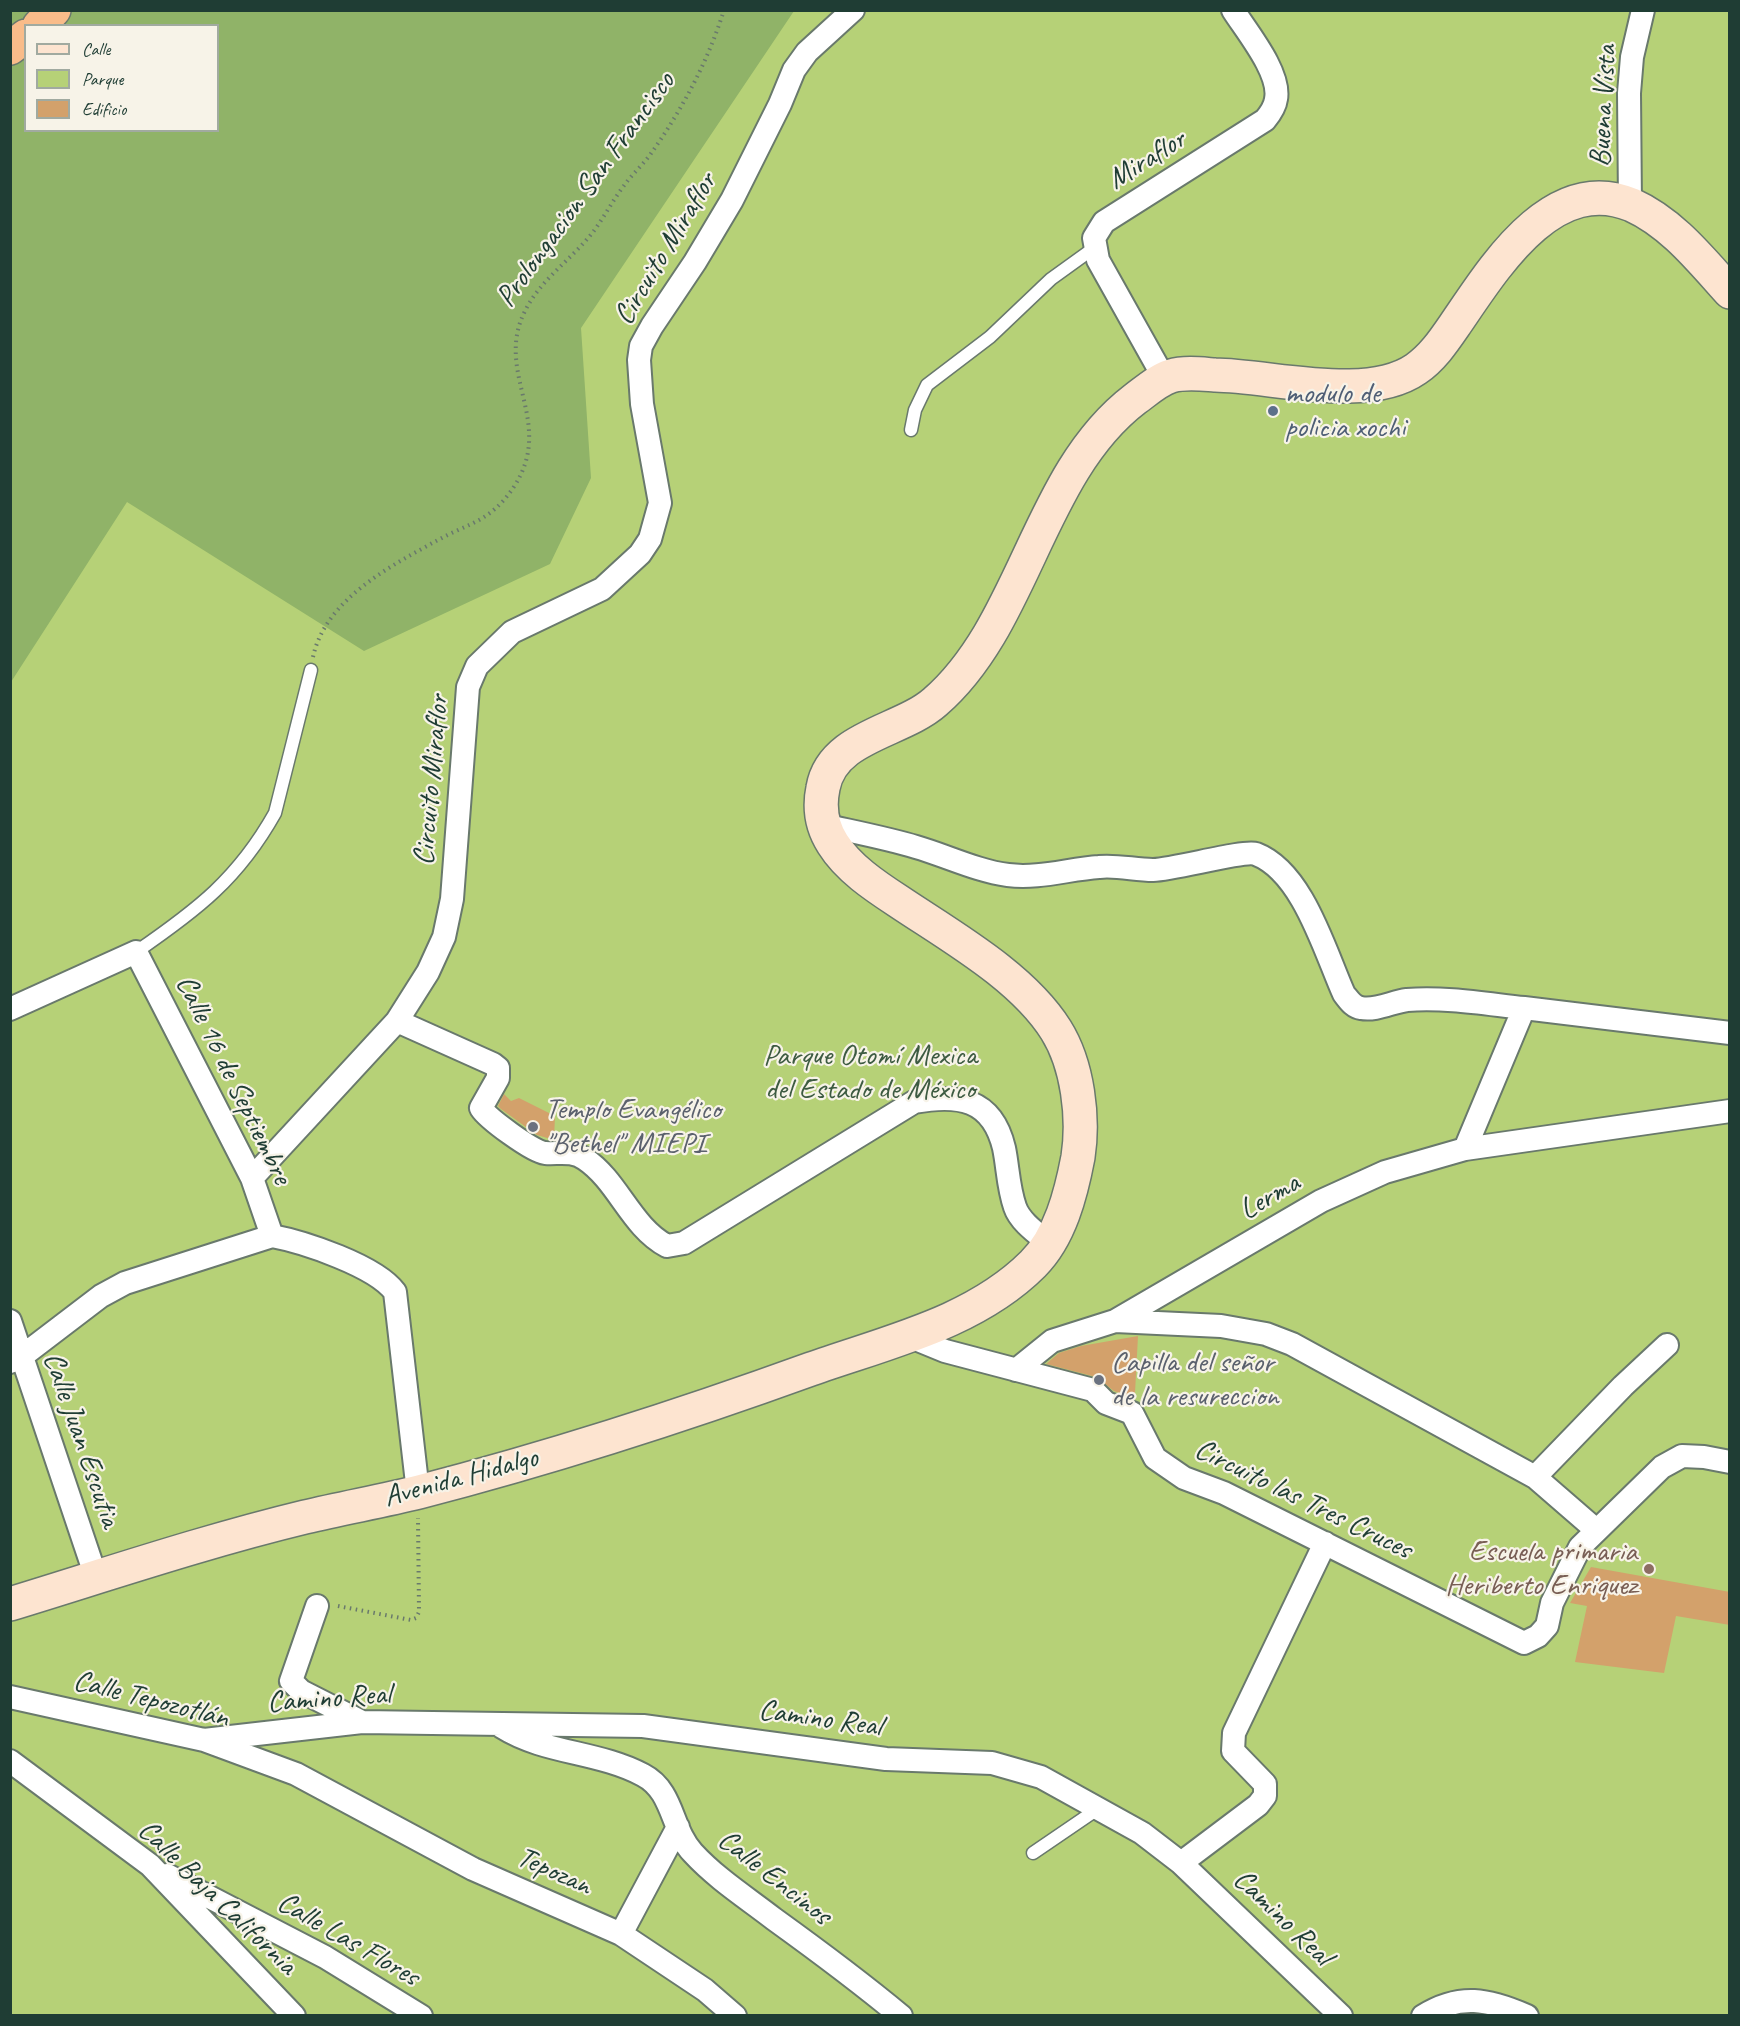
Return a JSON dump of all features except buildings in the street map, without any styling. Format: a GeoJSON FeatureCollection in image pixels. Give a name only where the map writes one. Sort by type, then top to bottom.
{"type":"FeatureCollection","features":[{"type":"Feature","properties":{"kind":"highway"},"geometry":{"type":"LineString","coordinates":[[41,24],[54,10]]}},
{"type":"Feature","properties":{"kind":"highway"},"geometry":{"type":"LineString","coordinates":[[10,48],[24,38]]}},
{"type":"Feature","properties":{"kind":"main road"},"geometry":{"type":"LineString","coordinates":[[1050,1244],[1074,1179],[1081,1139],[1071,1062],[1059,1034],[1043,1013],[1002,974],[876,887],[845,860],[823,825],[821,794],[826,775],[837,759],[868,738],[926,709],[965,672],[986,640],[1052,510],[1088,449],[1123,408],[1164,378],[1185,374],[1248,376],[1352,387],[1390,382],[1424,363],[1504,257],[1529,229],[1552,211],[1595,198],[1630,205],[1672,232],[1730,292]]}},
{"type":"Feature","properties":{"kind":"main road","name":"Avenida Hidalgo"},"geometry":{"type":"LineString","coordinates":[[10,1604],[301,1518],[418,1492],[748,1392],[935,1326],[985,1302],[1021,1274],[1050,1244]]}},
{"type":"Feature","properties":{"kind":"street","name":"Circuito Miraflor"},"geometry":{"type":"LineString","coordinates":[[252,1178],[397,1021],[428,972],[444,937],[452,899],[462,789],[463,729],[468,687],[472,676],[477,666],[512,632],[602,589],[640,554],[650,539],[660,503],[642,404],[639,360],[641,346],[732,200],[776,114],[794,70],[807,52],[852,10]]}},
{"type":"Feature","properties":{"kind":"street","name":"Miraflor"},"geometry":{"type":"LineString","coordinates":[[1094,248],[1094,238],[1104,222],[1265,120],[1272,111],[1276,90],[1268,64],[1233,10]]}},
{"type":"Feature","properties":{"kind":"street","name":"Buena Vista"},"geometry":{"type":"LineString","coordinates":[[1630,205],[1629,93],[1632,57],[1643,10]]}},
{"type":"Feature","properties":{"kind":"street"},"geometry":{"type":"LineString","coordinates":[[1094,248],[1098,260],[1164,378]]}},
{"type":"Feature","properties":{"kind":"street"},"geometry":{"type":"LineString","coordinates":[[823,825],[916,847],[990,871],[1017,876],[1098,867],[1121,866],[1152,870],[1212,861],[1243,853],[1256,854],[1276,867],[1296,888],[1344,994],[1351,1004],[1359,1008],[1372,1009],[1407,1000],[1442,1000],[1730,1033]]}},
{"type":"Feature","properties":{"kind":"street"},"geometry":{"type":"LineString","coordinates":[[10,1009],[136,952]]}},
{"type":"Feature","properties":{"kind":"street","name":"Calle 16 de Septiembre"},"geometry":{"type":"LineString","coordinates":[[136,952],[252,1178],[272,1236]]}},
{"type":"Feature","properties":{"kind":"street"},"geometry":{"type":"LineString","coordinates":[[1465,1149],[1524,1008]]}},
{"type":"Feature","properties":{"kind":"street"},"geometry":{"type":"LineString","coordinates":[[397,1021],[498,1068],[498,1078],[481,1108],[488,1119],[543,1153],[573,1153],[584,1158],[598,1169],[650,1234],[667,1246],[684,1243],[914,1102],[933,1098],[965,1099],[981,1107],[994,1120],[1004,1147],[1007,1174],[1016,1209],[1050,1244]]}},
{"type":"Feature","properties":{"kind":"street","name":"Lerma"},"geometry":{"type":"LineString","coordinates":[[1115,1321],[1322,1201],[1385,1172],[1465,1149],[1730,1111]]}},
{"type":"Feature","properties":{"kind":"street"},"geometry":{"type":"LineString","coordinates":[[16,1359],[101,1296],[125,1283],[272,1236],[364,1267],[387,1281],[395,1292],[418,1492]]}},
{"type":"Feature","properties":{"kind":"street","name":"Calle Juan Escutia"},"geometry":{"type":"LineString","coordinates":[[10,1321],[16,1359],[96,1577]]}},
{"type":"Feature","properties":{"kind":"street"},"geometry":{"type":"LineString","coordinates":[[1016,1370],[1052,1341],[1115,1321],[1221,1326],[1266,1334],[1292,1344],[1534,1477],[1595,1529]]}},
{"type":"Feature","properties":{"kind":"street","name":"Circuito las Tres Cruces"},"geometry":{"type":"LineString","coordinates":[[906,1335],[945,1351],[1093,1390],[1106,1403],[1132,1413],[1155,1458],[1184,1478],[1224,1493],[1524,1643],[1538,1636],[1548,1626],[1552,1603],[1580,1547],[1595,1529],[1662,1467],[1682,1456],[1704,1456],[1730,1462]]}},
{"type":"Feature","properties":{"kind":"street"},"geometry":{"type":"LineString","coordinates":[[1534,1477],[1623,1386],[1668,1345]]}},
{"type":"Feature","properties":{"kind":"street"},"geometry":{"type":"LineString","coordinates":[[1181,1863],[1258,1805],[1265,1796],[1265,1784],[1233,1751],[1234,1734],[1325,1543]]}},
{"type":"Feature","properties":{"kind":"street"},"geometry":{"type":"LineString","coordinates":[[316,1606],[291,1681],[301,1691],[362,1722]]}},
{"type":"Feature","properties":{"kind":"street","name":"Calle Tepozotlán"},"geometry":{"type":"LineString","coordinates":[[10,1697],[204,1740],[296,1774],[340,1796]]}},
{"type":"Feature","properties":{"kind":"street","name":"Camino Real"},"geometry":{"type":"LineString","coordinates":[[204,1740],[362,1722],[643,1726],[886,1759],[992,1763],[1041,1777],[1142,1833],[1181,1863],[1341,2016]]}},
{"type":"Feature","properties":{"kind":"street","name":"Calle Encinos"},"geometry":{"type":"LineString","coordinates":[[498,1724],[520,1738],[644,1775],[661,1789],[692,1853],[729,1885],[858,1980],[901,2016]]}},
{"type":"Feature","properties":{"kind":"street","name":"Calle Baja California"},"geometry":{"type":"LineString","coordinates":[[10,1761],[150,1865],[294,2016]]}},
{"type":"Feature","properties":{"kind":"street","name":"Tepozan"},"geometry":{"type":"LineString","coordinates":[[340,1796],[473,1869],[621,1934],[705,1990],[735,2016]]}},
{"type":"Feature","properties":{"kind":"street"},"geometry":{"type":"LineString","coordinates":[[621,1934],[678,1827]]}},
{"type":"Feature","properties":{"kind":"street","name":"Calle Las Flores"},"geometry":{"type":"LineString","coordinates":[[150,1865],[325,1957],[421,2016]]}},
{"type":"Feature","properties":{"kind":"street"},"geometry":{"type":"LineString","coordinates":[[1423,2016],[1443,2004],[1474,1999],[1504,2006],[1527,2016]]}},
{"type":"Feature","properties":{"kind":"lane"},"geometry":{"type":"LineString","coordinates":[[911,430],[915,410],[927,385],[990,337],[1051,279],[1094,248]]}},
{"type":"Feature","properties":{"kind":"lane"},"geometry":{"type":"LineString","coordinates":[[136,952],[195,912],[233,874],[263,834],[275,813],[311,670]]}},
{"type":"Feature","properties":{"kind":"lane"},"geometry":{"type":"LineString","coordinates":[[1033,1852],[1099,1808]]}},
{"type":"Feature","properties":{"kind":"path","name":"Prolongacion San Francisco"},"geometry":{"type":"LineString","coordinates":[[311,670],[317,639],[334,614],[373,579],[439,539],[485,519],[504,500],[522,473],[530,444],[530,422],[515,353],[516,334],[525,310],[547,281],[592,232],[627,181],[652,152],[711,52],[724,10]]}},
{"type":"Feature","properties":{"kind":"path"},"geometry":{"type":"LineString","coordinates":[[316,1606],[327,1604],[411,1620],[416,1618],[419,1612],[418,1492]]}},
{"type":"Feature","properties":{"kind":"green space","name":"Parque Otomí Mexica del Estado de México"},"geometry":{"type":"Polygon","coordinates":[[[11,11],[1729,11],[1729,2015],[11,2016],[11,11]]]}},
{"type":"Feature","properties":{"kind":"green space"},"geometry":{"type":"Polygon","coordinates":[[[11,11],[794,11],[581,328],[591,478],[550,564],[364,651],[127,502],[11,682],[11,11]]]}},
{"type":"Feature","properties":{"kind":"place","name":"modulo de policia xochi"},"geometry":{"type":"Point","coordinates":[1273,411]}},
{"type":"Feature","properties":{"kind":"place","name":"Templo Evangélico \"Bethel\" MIEPI"},"geometry":{"type":"Point","coordinates":[533,1127]}},
{"type":"Feature","properties":{"kind":"place","name":"Capilla del señor de la resureccion"},"geometry":{"type":"Point","coordinates":[1099,1380]}},
{"type":"Feature","properties":{"kind":"place","name":"Escuela primaria Heriberto Enriquez"},"geometry":{"type":"Point","coordinates":[1649,1569]}}]}
